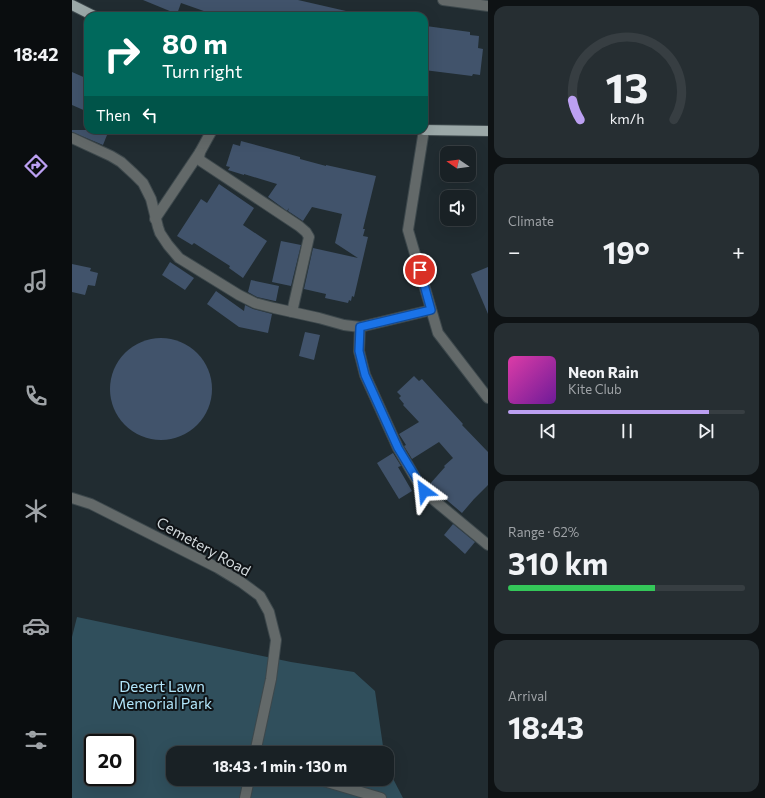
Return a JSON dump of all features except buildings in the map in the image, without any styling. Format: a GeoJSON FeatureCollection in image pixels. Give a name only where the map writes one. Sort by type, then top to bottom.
{"type":"FeatureCollection","features":[{"type":"Feature","properties":{"kind":"main road"},"geometry":{"type":"LineString","coordinates":[[72,5],[86,12]]}},
{"type":"Feature","properties":{"kind":"main road"},"geometry":{"type":"LineString","coordinates":[[428,130],[488,131]]}},
{"type":"Feature","properties":{"kind":"street"},"geometry":{"type":"LineString","coordinates":[[443,0],[488,6]]}},
{"type":"Feature","properties":{"kind":"street"},"geometry":{"type":"LineString","coordinates":[[155,218],[200,152],[210,134]]}},
{"type":"Feature","properties":{"kind":"street"},"geometry":{"type":"LineString","coordinates":[[423,134],[408,230],[438,333],[488,398]]}},
{"type":"Feature","properties":{"kind":"street"},"geometry":{"type":"LineString","coordinates":[[72,138],[121,162],[143,183],[151,199],[160,233],[179,258],[239,295],[255,303],[344,325],[360,327],[431,310]]}},
{"type":"Feature","properties":{"kind":"street"},"geometry":{"type":"LineString","coordinates":[[200,152],[199,158],[201,161],[299,226],[309,237],[292,312]]}},
{"type":"Feature","properties":{"kind":"street"},"geometry":{"type":"LineString","coordinates":[[360,327],[359,351],[365,375],[398,448],[424,491],[488,545]]}},
{"type":"Feature","properties":{"kind":"street","name":"Cemetery Road"},"geometry":{"type":"LineString","coordinates":[[72,498],[91,504],[218,568],[260,596],[269,612],[276,640],[271,679],[257,746]]}},
{"type":"Feature","properties":{"kind":"street"},"geometry":{"type":"LineString","coordinates":[[245,798],[248,786]]}},
{"type":"Feature","properties":{"kind":"street"},"geometry":{"type":"LineString","coordinates":[[341,786],[381,798]]}},
{"type":"Feature","properties":{"kind":"green space","name":"Desert Lawn Memorial Park"},"geometry":{"type":"Polygon","coordinates":[[[77,617],[291,662],[354,672],[375,691],[383,746],[166,746],[166,786],[394,786],[394,781],[403,798],[72,798],[72,637],[77,617]]]}},
{"type":"Feature","properties":{"kind":"route"},"geometry":{"type":"LineString","coordinates":[[420,270],[431,310],[360,327],[359,351],[365,375],[398,448],[424,491]]}}]}
